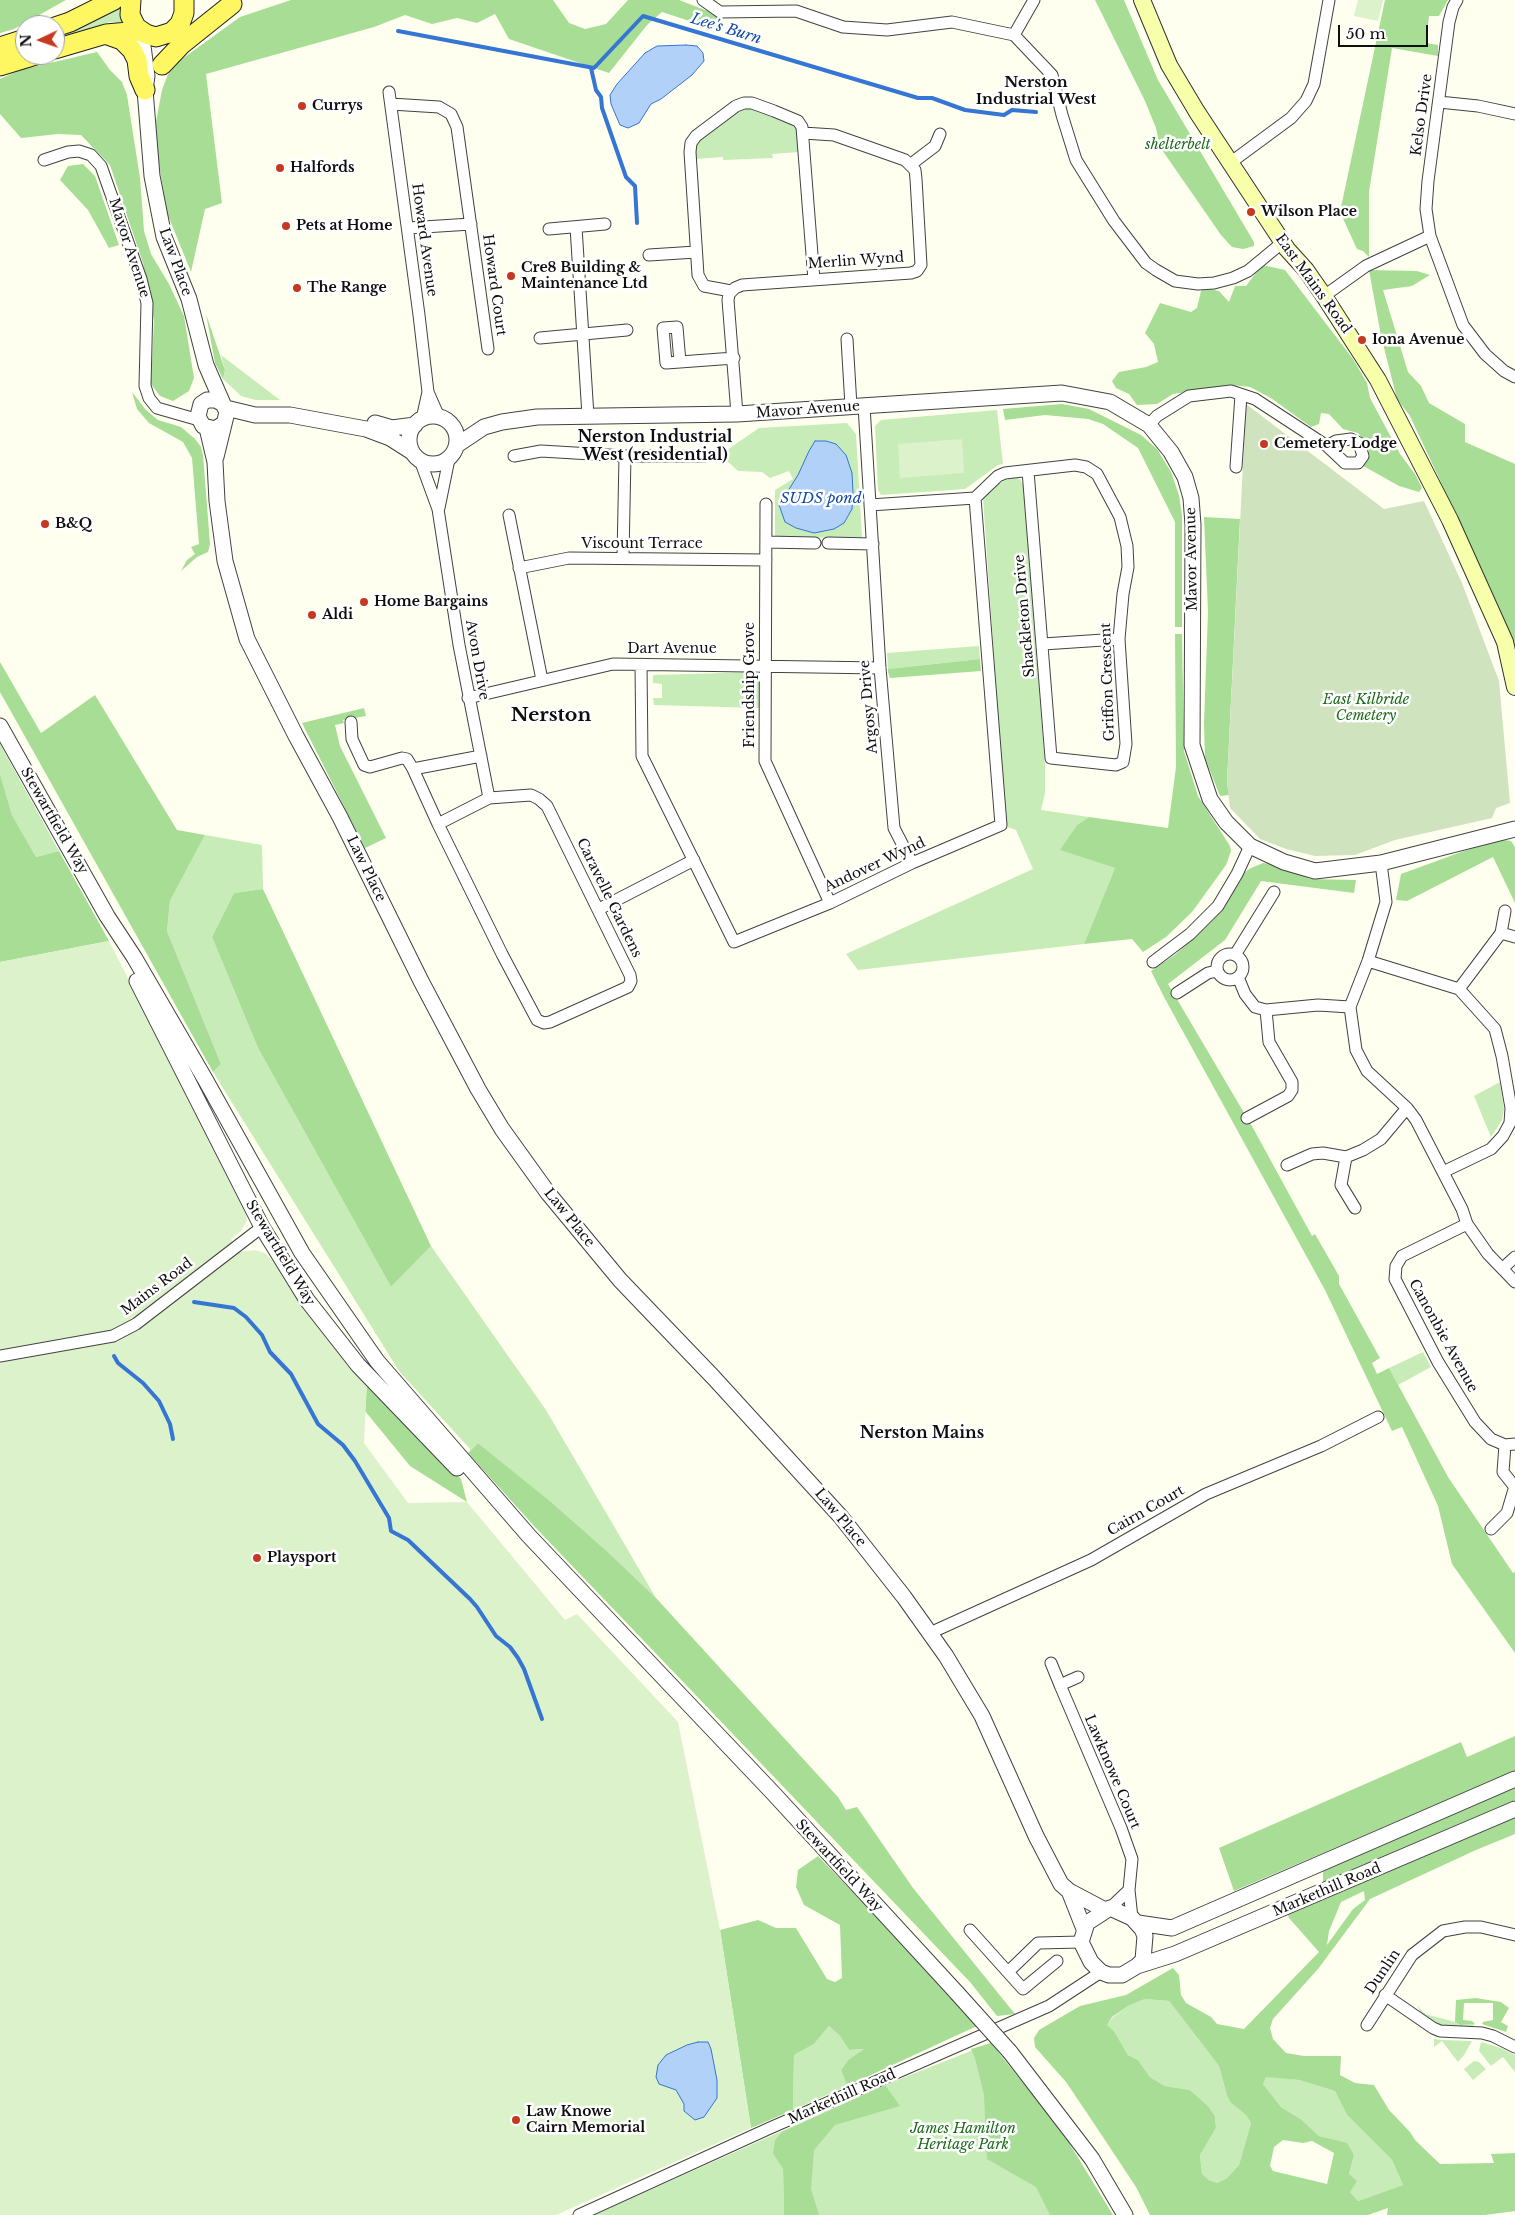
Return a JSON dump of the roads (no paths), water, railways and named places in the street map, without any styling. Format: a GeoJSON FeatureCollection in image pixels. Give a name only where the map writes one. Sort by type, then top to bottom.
{"type":"FeatureCollection","features":[{"type":"Feature","properties":{"kind":"main road"},"geometry":{"type":"LineString","coordinates":[[62,15],[88,0]]}},
{"type":"Feature","properties":{"kind":"main road"},"geometry":{"type":"LineString","coordinates":[[65,23],[114,0]]}},
{"type":"Feature","properties":{"kind":"main road"},"geometry":{"type":"LineString","coordinates":[[131,0],[130,16],[136,27],[141,32],[151,36],[162,36],[212,10],[238,2]]}},
{"type":"Feature","properties":{"kind":"main road"},"geometry":{"type":"LineString","coordinates":[[177,29],[184,13],[184,0]]}},
{"type":"Feature","properties":{"kind":"main road","name":"East Mains Road"},"geometry":{"type":"LineString","coordinates":[[1142,0],[1169,65],[1230,163],[1283,242],[1324,296],[1378,380],[1450,520],[1505,642],[1515,686]]}},
{"type":"Feature","properties":{"kind":"main road"},"geometry":{"type":"LineString","coordinates":[[162,65],[182,44],[238,2]]}},
{"type":"Feature","properties":{"kind":"main road"},"geometry":{"type":"LineString","coordinates":[[65,46],[106,34],[141,32]]}},
{"type":"Feature","properties":{"kind":"main road"},"geometry":{"type":"LineString","coordinates":[[106,34],[122,40],[132,50],[137,60],[138,76],[145,90]]}},
{"type":"Feature","properties":{"kind":"main road"},"geometry":{"type":"LineString","coordinates":[[0,48],[15,43]]}},
{"type":"Feature","properties":{"kind":"main road"},"geometry":{"type":"LineString","coordinates":[[0,66],[15,61]]}},
{"type":"Feature","properties":{"kind":"street"},"geometry":{"type":"LineString","coordinates":[[704,0],[720,12],[796,11],[844,28],[887,30],[952,22],[1014,36],[1052,74],[1076,160],[1114,221],[1146,263],[1175,280],[1198,284],[1214,283],[1233,278],[1248,271],[1283,242]]}},
{"type":"Feature","properties":{"kind":"street"},"geometry":{"type":"LineString","coordinates":[[1014,36],[1034,0]]}},
{"type":"Feature","properties":{"kind":"street"},"geometry":{"type":"LineString","coordinates":[[1230,163],[1291,118],[1306,102],[1314,84],[1329,0]]}},
{"type":"Feature","properties":{"kind":"street","name":"Kelso Drive"},"geometry":{"type":"LineString","coordinates":[[1457,0],[1449,22],[1428,181],[1426,209],[1430,236],[1463,325],[1485,354],[1504,371],[1515,377]]}},
{"type":"Feature","properties":{"kind":"street","name":"Law Place"},"geometry":{"type":"LineString","coordinates":[[149,128],[154,87],[177,29]]}},
{"type":"Feature","properties":{"kind":"street","name":"Law Place"},"geometry":{"type":"LineString","coordinates":[[141,32],[146,76],[145,90],[152,176],[164,237],[189,299],[206,365],[224,414],[214,462]]}},
{"type":"Feature","properties":{"kind":"street","name":"Howard Court"},"geometry":{"type":"LineString","coordinates":[[390,98],[439,108],[452,114],[457,126],[488,349]]}},
{"type":"Feature","properties":{"kind":"street","name":"Howard Avenue"},"geometry":{"type":"LineString","coordinates":[[390,98],[428,392],[439,417]]}},
{"type":"Feature","properties":{"kind":"street"},"geometry":{"type":"LineString","coordinates":[[1439,102],[1478,106],[1515,114]]}},
{"type":"Feature","properties":{"kind":"street"},"geometry":{"type":"LineString","coordinates":[[737,414],[728,300],[731,291],[704,286],[698,275],[690,152],[693,138],[736,106],[752,103],[798,121],[804,133],[814,280]]}},
{"type":"Feature","properties":{"kind":"street"},"geometry":{"type":"LineString","coordinates":[[804,133],[834,135],[904,160],[910,165],[935,146],[940,134]]}},
{"type":"Feature","properties":{"kind":"street","name":"Mavor Avenue"},"geometry":{"type":"LineString","coordinates":[[44,160],[68,152],[79,152],[91,155],[101,166],[141,279],[147,303],[145,386],[149,398],[156,408],[171,412],[202,414]]}},
{"type":"Feature","properties":{"kind":"street","name":"Merlin Wynd"},"geometry":{"type":"LineString","coordinates":[[731,291],[742,285],[917,271],[921,265],[921,254],[916,178],[915,170],[910,165]]}},
{"type":"Feature","properties":{"kind":"street","name":"Howard Court"},"geometry":{"type":"LineString","coordinates":[[408,228],[471,224]]}},
{"type":"Feature","properties":{"kind":"street"},"geometry":{"type":"LineString","coordinates":[[548,228],[605,224]]}},
{"type":"Feature","properties":{"kind":"street"},"geometry":{"type":"LineString","coordinates":[[576,227],[588,416]]}},
{"type":"Feature","properties":{"kind":"street"},"geometry":{"type":"LineString","coordinates":[[1324,296],[1366,266],[1430,236]]}},
{"type":"Feature","properties":{"kind":"street"},"geometry":{"type":"LineString","coordinates":[[649,255],[696,252]]}},
{"type":"Feature","properties":{"kind":"street"},"geometry":{"type":"LineString","coordinates":[[540,338],[627,330]]}},
{"type":"Feature","properties":{"kind":"street","name":"Argosy Drive"},"geometry":{"type":"LineString","coordinates":[[847,339],[870,505],[880,668],[894,828],[912,863]]}},
{"type":"Feature","properties":{"kind":"street"},"geometry":{"type":"LineString","coordinates":[[680,362],[734,358]]}},
{"type":"Feature","properties":{"kind":"street","name":"Law Place"},"geometry":{"type":"LineString","coordinates":[[206,365],[202,414],[214,462],[216,501],[225,562],[247,638],[478,1089],[502,1129],[548,1193],[620,1280],[714,1378],[841,1517],[930,1634],[982,1716],[1048,1862],[1061,1884],[1068,1891],[1108,1909]]}},
{"type":"Feature","properties":{"kind":"street"},"geometry":{"type":"LineString","coordinates":[[1149,425],[1157,416],[1189,396],[1231,391],[1255,399],[1327,446]]}},
{"type":"Feature","properties":{"kind":"street","name":"Howard Avenue"},"geometry":{"type":"LineString","coordinates":[[418,422],[428,392]]}},
{"type":"Feature","properties":{"kind":"street","name":"Mavor Avenue"},"geometry":{"type":"LineString","coordinates":[[452,426],[484,427],[502,422],[537,417],[737,414],[1062,393],[1110,402],[1149,425],[1171,452],[1185,477],[1191,498],[1193,525],[1192,745],[1210,799],[1226,822],[1250,846],[1284,862],[1315,871],[1382,864],[1515,828]]}},
{"type":"Feature","properties":{"kind":"street"},"geometry":{"type":"LineString","coordinates":[[1236,467],[1241,395]]}},
{"type":"Feature","properties":{"kind":"street"},"geometry":{"type":"LineString","coordinates":[[216,400],[224,414],[215,429],[202,414],[216,400]]}},
{"type":"Feature","properties":{"kind":"street"},"geometry":{"type":"LineString","coordinates":[[224,414],[290,415],[328,412],[358,417],[384,427],[392,428],[439,417],[452,426],[456,432],[457,445],[449,459],[434,464],[416,456],[390,438],[366,429],[290,415]]}},
{"type":"Feature","properties":{"kind":"street"},"geometry":{"type":"LineString","coordinates":[[416,456],[410,438],[418,422]]}},
{"type":"Feature","properties":{"kind":"street","name":"Mavor Avenue"},"geometry":{"type":"LineString","coordinates":[[457,445],[484,427]]}},
{"type":"Feature","properties":{"kind":"street"},"geometry":{"type":"LineString","coordinates":[[514,456],[541,451],[625,456],[705,456]]}},
{"type":"Feature","properties":{"kind":"street","name":"Avon Drive"},"geometry":{"type":"LineString","coordinates":[[416,456],[438,509],[468,698],[490,798]]}},
{"type":"Feature","properties":{"kind":"street"},"geometry":{"type":"LineString","coordinates":[[623,557],[625,456]]}},
{"type":"Feature","properties":{"kind":"street","name":"Avon Drive"},"geometry":{"type":"LineString","coordinates":[[438,509],[449,459]]}},
{"type":"Feature","properties":{"kind":"street","name":"Griffon Crescent"},"geometry":{"type":"LineString","coordinates":[[975,498],[998,476],[1005,473],[1075,465],[1086,467],[1097,474],[1120,517],[1127,546],[1128,567],[1118,639],[1126,744],[1123,762],[1116,765],[1108,765],[1052,758]]}},
{"type":"Feature","properties":{"kind":"street","name":"Shackleton Drive"},"geometry":{"type":"LineString","coordinates":[[1028,471],[1052,758]]}},
{"type":"Feature","properties":{"kind":"street"},"geometry":{"type":"LineString","coordinates":[[870,505],[975,498]]}},
{"type":"Feature","properties":{"kind":"street","name":"Andover Wynd"},"geometry":{"type":"LineString","coordinates":[[641,665],[642,756],[734,942],[830,903],[912,863],[1001,825],[975,498]]}},
{"type":"Feature","properties":{"kind":"street","name":"Friendship Grove"},"geometry":{"type":"LineString","coordinates":[[766,504],[764,761],[830,903]]}},
{"type":"Feature","properties":{"kind":"street"},"geometry":{"type":"LineString","coordinates":[[509,515],[542,680]]}},
{"type":"Feature","properties":{"kind":"street"},"geometry":{"type":"LineString","coordinates":[[766,542],[815,543]]}},
{"type":"Feature","properties":{"kind":"street"},"geometry":{"type":"LineString","coordinates":[[828,543],[873,544]]}},
{"type":"Feature","properties":{"kind":"street","name":"Viscount Terrace"},"geometry":{"type":"LineString","coordinates":[[519,568],[569,558],[623,557],[766,560]]}},
{"type":"Feature","properties":{"kind":"street"},"geometry":{"type":"LineString","coordinates":[[1043,644],[1118,639]]}},
{"type":"Feature","properties":{"kind":"street","name":"Dart Avenue"},"geometry":{"type":"LineString","coordinates":[[468,698],[613,664],[880,668]]}},
{"type":"Feature","properties":{"kind":"street"},"geometry":{"type":"LineString","coordinates":[[351,722],[352,739],[364,765],[370,767],[402,758],[407,759],[438,824]]}},
{"type":"Feature","properties":{"kind":"street","name":"Stewartfield Way"},"geometry":{"type":"LineString","coordinates":[[0,726],[107,916],[183,1076],[262,1228],[307,1300],[358,1365],[467,1478],[529,1536]]}},
{"type":"Feature","properties":{"kind":"street"},"geometry":{"type":"LineString","coordinates":[[412,769],[481,756]]}},
{"type":"Feature","properties":{"kind":"street","name":"Caravelle Gardens"},"geometry":{"type":"LineString","coordinates":[[531,794],[547,806],[630,975],[631,981],[628,987],[550,1022],[540,1022],[532,1011],[502,954],[438,824],[490,798],[531,794]]}},
{"type":"Feature","properties":{"kind":"street"},"geometry":{"type":"LineString","coordinates":[[1153,962],[1190,934],[1218,906],[1237,874],[1250,846]]}},
{"type":"Feature","properties":{"kind":"street"},"geometry":{"type":"LineString","coordinates":[[598,909],[694,860]]}},
{"type":"Feature","properties":{"kind":"street"},"geometry":{"type":"LineString","coordinates":[[1382,864],[1386,902],[1368,961],[1350,1007],[1351,1027],[1360,1061],[1367,1071],[1407,1108],[1416,1120],[1462,1209],[1467,1224],[1488,1254],[1515,1282]]}},
{"type":"Feature","properties":{"kind":"street"},"geometry":{"type":"LineString","coordinates":[[1235,955],[1274,892]]}},
{"type":"Feature","properties":{"kind":"street"},"geometry":{"type":"LineString","coordinates":[[1458,989],[1500,933],[1505,911]]}},
{"type":"Feature","properties":{"kind":"street","name":"Stewartfield Way"},"geometry":{"type":"LineString","coordinates":[[107,916],[134,957],[302,1253],[332,1299],[377,1361],[529,1536],[774,1794],[1010,2052],[1092,2159],[1125,2215]]}},
{"type":"Feature","properties":{"kind":"street"},"geometry":{"type":"LineString","coordinates":[[1500,933],[1515,937]]}},
{"type":"Feature","properties":{"kind":"street"},"geometry":{"type":"LineString","coordinates":[[1217,971],[1219,959],[1226,954],[1235,955],[1242,965],[1238,977],[1245,994],[1256,1007],[1266,1010],[1318,1005],[1350,1007]]}},
{"type":"Feature","properties":{"kind":"street"},"geometry":{"type":"LineString","coordinates":[[1368,961],[1458,989],[1495,1029],[1502,1056],[1511,1108],[1510,1123],[1503,1136],[1491,1149],[1443,1172]]}},
{"type":"Feature","properties":{"kind":"street"},"geometry":{"type":"LineString","coordinates":[[1217,971],[1226,980],[1238,977]]}},
{"type":"Feature","properties":{"kind":"street"},"geometry":{"type":"LineString","coordinates":[[1177,993],[1208,973],[1217,971]]}},
{"type":"Feature","properties":{"kind":"street"},"geometry":{"type":"LineString","coordinates":[[1248,1118],[1288,1096],[1292,1090],[1292,1082],[1269,1042],[1266,1010]]}},
{"type":"Feature","properties":{"kind":"street"},"geometry":{"type":"LineString","coordinates":[[1287,1165],[1312,1154],[1323,1153],[1346,1157],[1363,1150],[1381,1139],[1407,1108]]}},
{"type":"Feature","properties":{"kind":"street"},"geometry":{"type":"LineString","coordinates":[[1346,1157],[1341,1185],[1355,1208]]}},
{"type":"Feature","properties":{"kind":"street","name":"Canonbie Avenue"},"geometry":{"type":"LineString","coordinates":[[1467,1224],[1402,1256],[1396,1266],[1395,1278],[1438,1362],[1475,1422],[1491,1439],[1510,1444]]}},
{"type":"Feature","properties":{"kind":"street","name":"Mains Road"},"geometry":{"type":"LineString","coordinates":[[0,1356],[113,1336],[136,1324],[262,1228]]}},
{"type":"Feature","properties":{"kind":"street"},"geometry":{"type":"LineString","coordinates":[[1503,1268],[1515,1257]]}},
{"type":"Feature","properties":{"kind":"street","name":"Cairn Court"},"geometry":{"type":"LineString","coordinates":[[930,1634],[1086,1563],[1206,1494],[1321,1446],[1378,1417]]}},
{"type":"Feature","properties":{"kind":"street"},"geometry":{"type":"LineString","coordinates":[[1491,1529],[1507,1513],[1515,1486],[1503,1472],[1510,1444]]}},
{"type":"Feature","properties":{"kind":"street","name":"Lawknowe Court"},"geometry":{"type":"LineString","coordinates":[[1051,1663],[1121,1828],[1132,1860],[1129,1890],[1135,1920]]}},
{"type":"Feature","properties":{"kind":"street"},"geometry":{"type":"LineString","coordinates":[[1060,1685],[1078,1677]]}},
{"type":"Feature","properties":{"kind":"street","name":"Markethill Road"},"geometry":{"type":"LineString","coordinates":[[1135,1920],[1172,1928],[1515,1779]]}},
{"type":"Feature","properties":{"kind":"street","name":"Markethill Road"},"geometry":{"type":"LineString","coordinates":[[1137,1966],[1163,1959],[1515,1809]]}},
{"type":"Feature","properties":{"kind":"street"},"geometry":{"type":"LineString","coordinates":[[1108,1909],[1135,1920],[1145,1936],[1143,1960],[1122,1975],[1110,1975],[1101,1972],[1088,1957],[1083,1936],[1090,1920],[1108,1909],[1129,1890]]}},
{"type":"Feature","properties":{"kind":"street","name":"Law Place"},"geometry":{"type":"LineString","coordinates":[[1068,1891],[1083,1936]]}},
{"type":"Feature","properties":{"kind":"street"},"geometry":{"type":"LineString","coordinates":[[1227,1905],[1237,1928]]}},
{"type":"Feature","properties":{"kind":"street","name":"Dunlin"},"geometry":{"type":"LineString","coordinates":[[1367,2025],[1412,1955],[1443,1931],[1465,1927],[1481,1927],[1515,1935]]}},
{"type":"Feature","properties":{"kind":"street"},"geometry":{"type":"LineString","coordinates":[[970,1930],[1023,1989],[1057,1960]]}},
{"type":"Feature","properties":{"kind":"street"},"geometry":{"type":"LineString","coordinates":[[1008,1972],[1038,1943],[1083,1936]]}},
{"type":"Feature","properties":{"kind":"street","name":"Markethill Road"},"geometry":{"type":"LineString","coordinates":[[579,2215],[770,2128],[1049,2006],[1101,1972]]}},
{"type":"Feature","properties":{"kind":"street"},"geometry":{"type":"LineString","coordinates":[[1385,1995],[1440,2031],[1482,2033],[1515,2046]]}},
{"type":"Feature","properties":{"kind":"water"},"geometry":{"type":"Polygon","coordinates":[[[657,46],[697,46],[703,53],[704,61],[692,75],[661,99],[651,104],[639,123],[628,128],[620,125],[611,104],[610,95],[617,84],[645,53],[657,46]]]}},
{"type":"Feature","properties":{"kind":"water","name":"SUDS pond"},"geometry":{"type":"Polygon","coordinates":[[[815,441],[826,441],[836,444],[846,455],[852,473],[853,492],[852,509],[844,523],[834,529],[814,533],[796,528],[785,522],[779,505],[798,475],[815,441]]]}},
{"type":"Feature","properties":{"kind":"water"},"geometry":{"type":"Polygon","coordinates":[[[698,2042],[708,2042],[711,2049],[717,2080],[717,2098],[704,2117],[695,2120],[684,2111],[684,2104],[676,2090],[659,2084],[656,2077],[658,2065],[666,2055],[698,2042]]]}},
{"type":"Feature","properties":{"kind":"waterway","name":"Lee's Burn"},"geometry":{"type":"LineString","coordinates":[[398,31],[594,68],[643,16],[918,98],[932,98],[965,110],[1004,115],[1012,110],[1036,112]]}},
{"type":"Feature","properties":{"kind":"waterway"},"geometry":{"type":"LineString","coordinates":[[591,68],[596,90],[601,97],[602,108],[626,177],[635,186],[637,223]]}},
{"type":"Feature","properties":{"kind":"waterway"},"geometry":{"type":"LineString","coordinates":[[194,1302],[234,1308],[246,1317],[262,1335],[270,1352],[291,1374],[318,1424],[343,1445],[355,1461],[389,1518],[391,1531],[408,1540],[470,1599],[496,1636],[510,1647],[524,1669],[542,1719]]}},
{"type":"Feature","properties":{"kind":"waterway"},"geometry":{"type":"LineString","coordinates":[[114,1356],[118,1363],[143,1383],[159,1401],[170,1424],[173,1439]]}},
{"type":"Feature","properties":{"kind":"place","name":"Currys"},"geometry":{"type":"Point","coordinates":[302,106]}},
{"type":"Feature","properties":{"kind":"place","name":"Halfords"},"geometry":{"type":"Point","coordinates":[280,168]}},
{"type":"Feature","properties":{"kind":"place","name":"Wilson Place"},"geometry":{"type":"Point","coordinates":[1251,212]}},
{"type":"Feature","properties":{"kind":"place","name":"Pets at Home"},"geometry":{"type":"Point","coordinates":[286,226]}},
{"type":"Feature","properties":{"kind":"place","name":"Cre8 Building & Maintenance Ltd"},"geometry":{"type":"Point","coordinates":[511,276]}},
{"type":"Feature","properties":{"kind":"place","name":"The Range"},"geometry":{"type":"Point","coordinates":[297,288]}},
{"type":"Feature","properties":{"kind":"place","name":"Iona Avenue"},"geometry":{"type":"Point","coordinates":[1362,340]}},
{"type":"Feature","properties":{"kind":"place","name":"Cemetery Lodge"},"geometry":{"type":"Point","coordinates":[1264,444]}},
{"type":"Feature","properties":{"kind":"place","name":"B&Q"},"geometry":{"type":"Point","coordinates":[45,524]}},
{"type":"Feature","properties":{"kind":"place","name":"Home Bargains"},"geometry":{"type":"Point","coordinates":[364,602]}},
{"type":"Feature","properties":{"kind":"place","name":"Aldi"},"geometry":{"type":"Point","coordinates":[312,615]}},
{"type":"Feature","properties":{"kind":"place","name":"Playsport"},"geometry":{"type":"Point","coordinates":[257,1558]}},
{"type":"Feature","properties":{"kind":"place","name":"Law Knowe Cairn Memorial"},"geometry":{"type":"Point","coordinates":[516,2120]}},
{"type":"Feature","properties":{"kind":"district","name":"Nerston Industrial West"},"geometry":{"type":"Point","coordinates":[1036,92]}},
{"type":"Feature","properties":{"kind":"district","name":"Nerston Industrial West (residential)"},"geometry":{"type":"Point","coordinates":[655,446]}},
{"type":"Feature","properties":{"kind":"district","name":"Nerston"},"geometry":{"type":"Point","coordinates":[551,716]}},
{"type":"Feature","properties":{"kind":"district","name":"Nerston Mains"},"geometry":{"type":"Point","coordinates":[922,1433]}},
{"type":"Feature","properties":{"kind":"park label","name":"shelterbelt"},"geometry":{"type":"Point","coordinates":[1178,145]}},
{"type":"Feature","properties":{"kind":"park label","name":"East Kilbride Cemetery"},"geometry":{"type":"Point","coordinates":[1366,708]}},
{"type":"Feature","properties":{"kind":"park label","name":"James Hamilton Heritage Park"},"geometry":{"type":"Point","coordinates":[963,2138]}}]}
